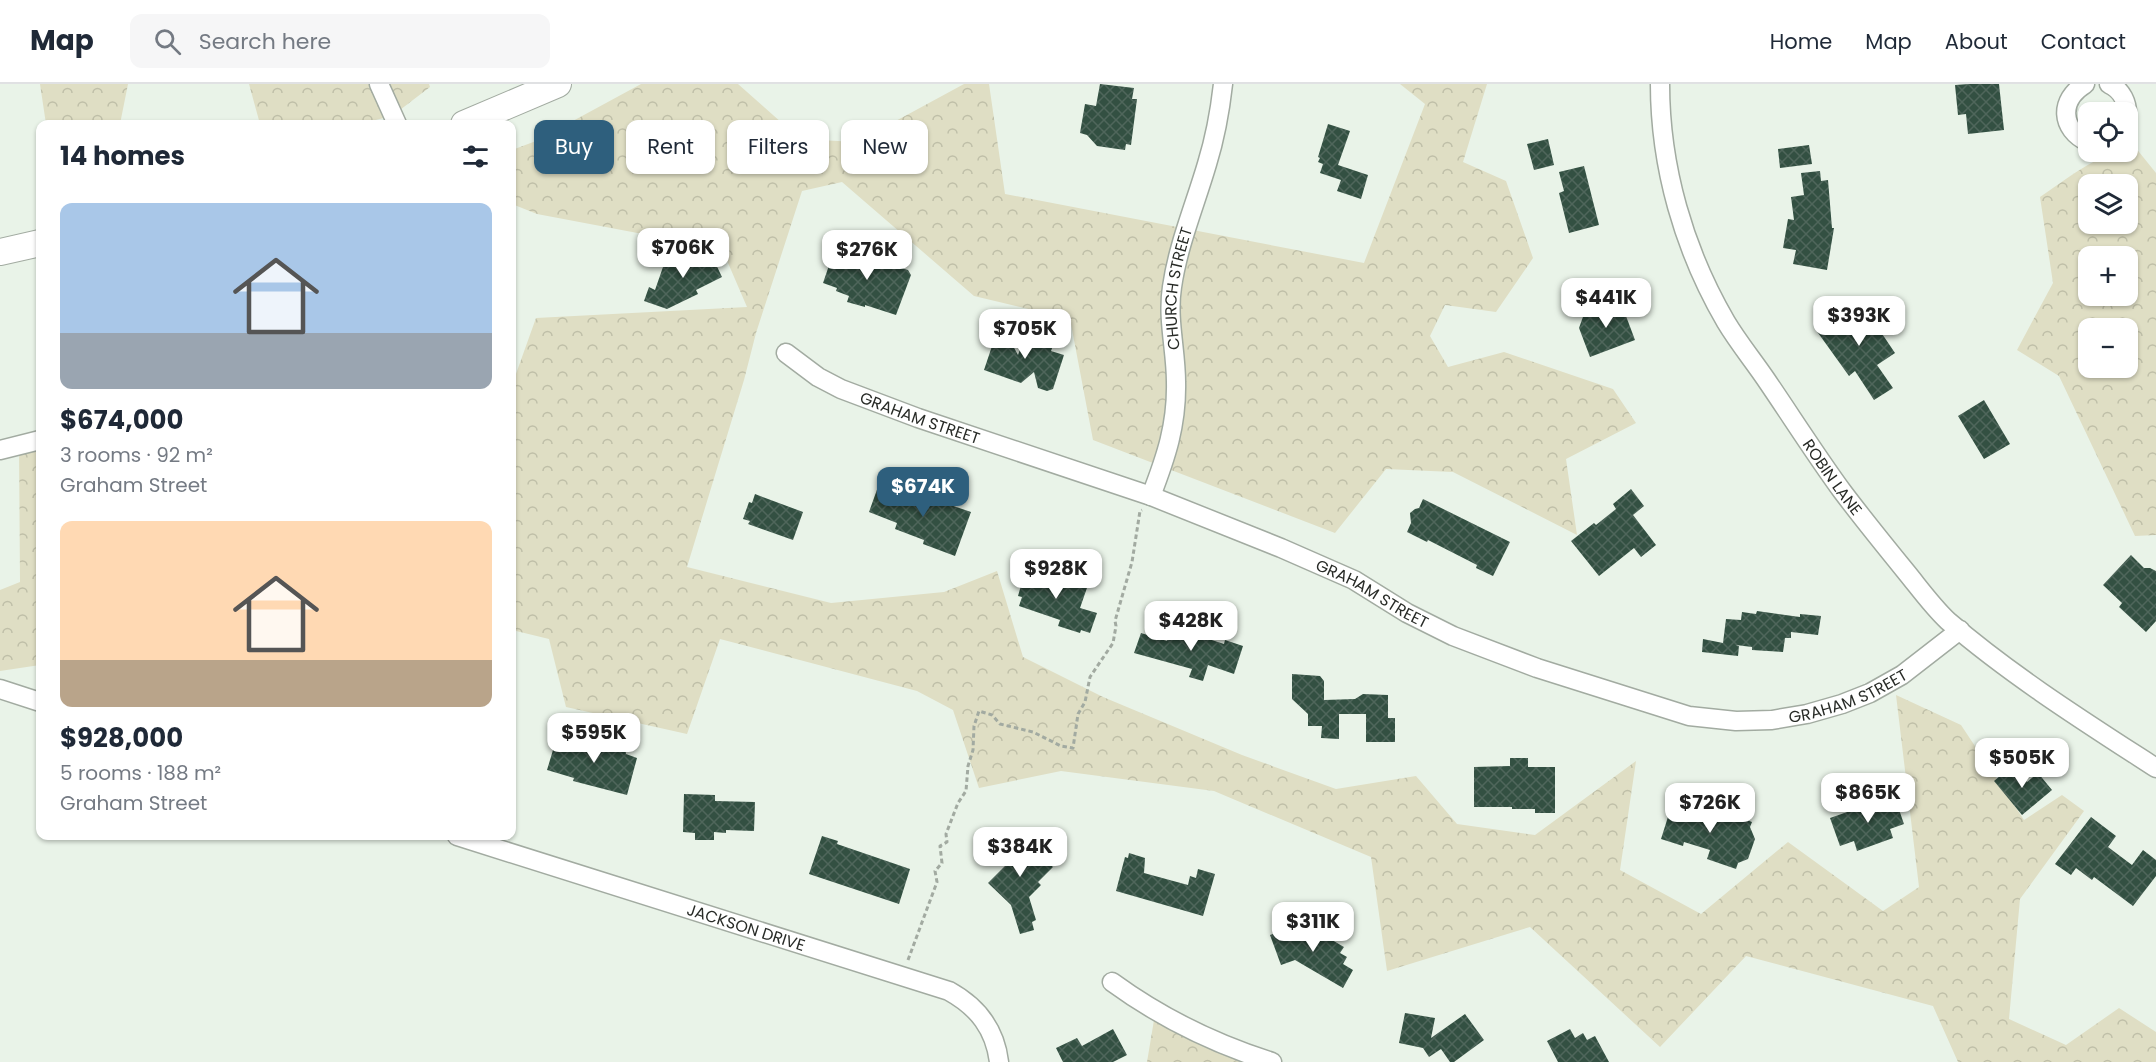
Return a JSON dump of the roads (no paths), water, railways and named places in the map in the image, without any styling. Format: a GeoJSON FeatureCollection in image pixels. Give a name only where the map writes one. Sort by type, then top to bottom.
{"type":"FeatureCollection","features":[{"type":"Feature","properties":{"kind":"main road"},"geometry":{"type":"LineString","coordinates":[[473,120],[558,84]]}},
{"type":"Feature","properties":{"kind":"main road"},"geometry":{"type":"LineString","coordinates":[[0,252],[36,244]]}},
{"type":"Feature","properties":{"kind":"street"},"geometry":{"type":"LineString","coordinates":[[380,84],[395,120]]}},
{"type":"Feature","properties":{"kind":"street","name":"CHURCH STREET"},"geometry":{"type":"LineString","coordinates":[[1150,496],[1168,451],[1176,410],[1176,380],[1170,316],[1172,288],[1178,257],[1213,142],[1223,84]]}},
{"type":"Feature","properties":{"kind":"street","name":"ROBIN LANE"},"geometry":{"type":"LineString","coordinates":[[1660,84],[1662,129],[1667,163],[1678,210],[1691,249],[1707,287],[1726,322],[1813,451],[1865,522],[1941,612],[1960,630],[2086,723],[2156,768]]}},
{"type":"Feature","properties":{"kind":"street"},"geometry":{"type":"LineString","coordinates":[[2078,137],[2070,128],[2066,118],[2066,108],[2076,89],[2085,84]]}},
{"type":"Feature","properties":{"kind":"street"},"geometry":{"type":"LineString","coordinates":[[2109,84],[2121,93],[2126,102]]}},
{"type":"Feature","properties":{"kind":"street","name":"GRAHAM STREET"},"geometry":{"type":"LineString","coordinates":[[786,353],[818,377],[841,389],[918,418],[1150,496],[1281,548],[1354,580],[1407,613],[1454,636],[1548,671],[1689,716],[1736,721],[1772,720],[1807,714],[1842,704],[1870,693],[1902,675],[1960,630]]}},
{"type":"Feature","properties":{"kind":"street"},"geometry":{"type":"LineString","coordinates":[[0,450],[36,441]]}},
{"type":"Feature","properties":{"kind":"street"},"geometry":{"type":"LineString","coordinates":[[0,689],[36,701]]}},
{"type":"Feature","properties":{"kind":"street","name":"JACKSON DRIVE"},"geometry":{"type":"LineString","coordinates":[[470,840],[949,991],[966,1000],[980,1013],[990,1029],[999,1062]]}},
{"type":"Feature","properties":{"kind":"street"},"geometry":{"type":"LineString","coordinates":[[1112,982],[1136,1000],[1209,1039],[1272,1062]]}}]}
